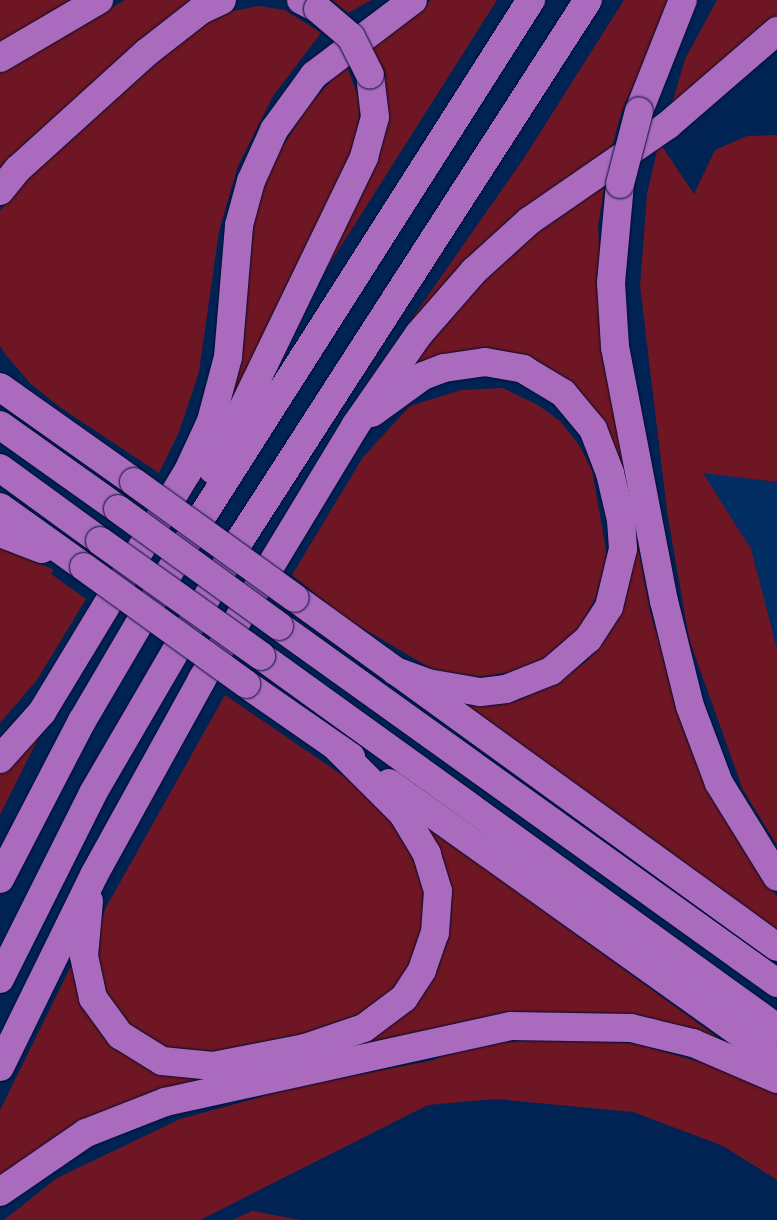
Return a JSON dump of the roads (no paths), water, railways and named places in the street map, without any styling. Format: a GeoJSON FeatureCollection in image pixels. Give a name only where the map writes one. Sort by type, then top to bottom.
{"type":"FeatureCollection","features":[{"type":"Feature","properties":{"kind":"highway"},"geometry":{"type":"LineString","coordinates":[[0,58],[98,0]]}},
{"type":"Feature","properties":{"kind":"highway"},"geometry":{"type":"LineString","coordinates":[[0,191],[18,168],[146,53],[201,10],[222,0]]}},
{"type":"Feature","properties":{"kind":"highway"},"geometry":{"type":"LineString","coordinates":[[0,760],[42,712],[187,473],[211,421],[228,357],[239,225],[251,181],[274,130],[314,76],[413,0]]}},
{"type":"Feature","properties":{"kind":"highway"},"geometry":{"type":"LineString","coordinates":[[132,635],[300,358],[531,0]]}},
{"type":"Feature","properties":{"kind":"highway"},"geometry":{"type":"LineString","coordinates":[[0,979],[98,785],[240,540],[588,0]]}},
{"type":"Feature","properties":{"kind":"highway"},"geometry":{"type":"LineString","coordinates":[[683,0],[639,111],[620,184],[611,275],[615,347],[664,601],[690,706],[719,783],[777,878]]}},
{"type":"Feature","properties":{"kind":"highway"},"geometry":{"type":"LineString","coordinates":[[0,878],[132,635],[360,168],[375,117],[370,75],[351,37],[309,4]]}},
{"type":"Feature","properties":{"kind":"highway"},"geometry":{"type":"LineString","coordinates":[[0,1068],[94,875],[202,679],[355,426],[419,334],[501,245],[583,181],[668,125],[777,31]]}},
{"type":"Feature","properties":{"kind":"highway"},"geometry":{"type":"LineString","coordinates":[[355,426],[416,381],[444,368],[485,362],[523,369],[563,393],[593,429],[610,473],[620,520],[623,549],[609,607],[588,639],[551,671],[506,689],[480,692],[395,671]]}},
{"type":"Feature","properties":{"kind":"highway"},"geometry":{"type":"LineString","coordinates":[[0,369],[27,405]]}},
{"type":"Feature","properties":{"kind":"highway"},"geometry":{"type":"LineString","coordinates":[[0,387],[777,947]]}},
{"type":"Feature","properties":{"kind":"highway"},"geometry":{"type":"LineString","coordinates":[[0,425],[777,983]]}},
{"type":"Feature","properties":{"kind":"highway"},"geometry":{"type":"LineString","coordinates":[[0,468],[777,1028]]}},
{"type":"Feature","properties":{"kind":"highway"},"geometry":{"type":"LineString","coordinates":[[0,507],[246,684],[777,1060]]}},
{"type":"Feature","properties":{"kind":"highway"},"geometry":{"type":"LineString","coordinates":[[0,533],[84,567]]}},
{"type":"Feature","properties":{"kind":"highway"},"geometry":{"type":"LineString","coordinates":[[94,875],[84,938],[89,986],[109,1024],[146,1053],[187,1066],[213,1066],[305,1048],[364,1028],[404,998],[422,970],[435,933],[438,891],[427,854],[403,814],[337,748]]}},
{"type":"Feature","properties":{"kind":"highway"},"geometry":{"type":"LineString","coordinates":[[0,1192],[86,1133],[165,1102],[511,1026],[631,1028],[693,1043],[777,1079]]}}]}
